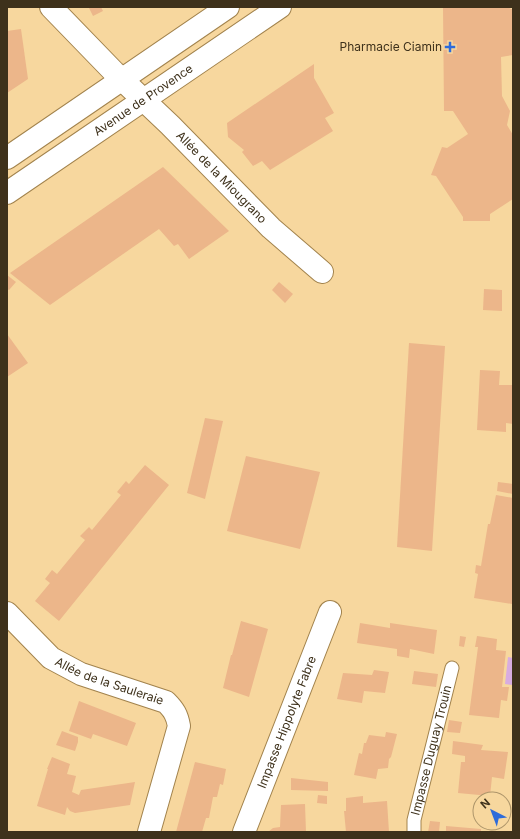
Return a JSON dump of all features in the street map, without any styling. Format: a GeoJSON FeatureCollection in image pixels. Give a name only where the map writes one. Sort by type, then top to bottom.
{"type":"FeatureCollection","features":[{"type":"Feature","properties":{"kind":"street","name":"Allée de la Miougrano"},"geometry":{"type":"LineString","coordinates":[[50,7],[272,228],[322,272]]}},
{"type":"Feature","properties":{"kind":"street"},"geometry":{"type":"LineString","coordinates":[[7,158],[228,7]]}},
{"type":"Feature","properties":{"kind":"street","name":"Avenue de Provence"},"geometry":{"type":"LineString","coordinates":[[7,193],[280,7]]}},
{"type":"Feature","properties":{"kind":"street","name":"Impasse Hippolyte Fabre"},"geometry":{"type":"LineString","coordinates":[[244,832],[330,612]]}},
{"type":"Feature","properties":{"kind":"street","name":"Allée de la Sauleraie"},"geometry":{"type":"LineString","coordinates":[[7,613],[51,658],[81,674],[166,702],[174,710],[179,726],[149,832]]}},
{"type":"Feature","properties":{"kind":"lane","name":"Impasse Duguay Trouin"},"geometry":{"type":"LineString","coordinates":[[414,832],[414,820],[452,668]]}},
{"type":"Feature","properties":{"kind":"shaded area"},"geometry":{"type":"Polygon","coordinates":[[[508,657],[513,658],[513,685],[505,684],[508,657]]]}},
{"type":"Feature","properties":{"kind":"building"},"geometry":{"type":"Polygon","coordinates":[[[101,7],[103,11],[93,16],[89,8],[101,7]]]}},
{"type":"Feature","properties":{"kind":"building"},"geometry":{"type":"Polygon","coordinates":[[[443,7],[508,7],[513,9],[513,55],[501,57],[502,96],[510,111],[507,125],[513,135],[513,199],[490,214],[490,221],[463,221],[463,217],[436,176],[431,175],[442,147],[447,148],[468,134],[453,111],[444,111],[443,7]]]}},
{"type":"Feature","properties":{"kind":"building"},"geometry":{"type":"Polygon","coordinates":[[[21,29],[28,79],[7,93],[7,31],[21,29]]]}},
{"type":"Feature","properties":{"kind":"building"},"geometry":{"type":"Polygon","coordinates":[[[314,64],[314,78],[334,113],[325,118],[333,131],[270,170],[262,161],[253,166],[242,152],[244,150],[228,137],[227,123],[314,64]]]}},
{"type":"Feature","properties":{"kind":"building"},"geometry":{"type":"Polygon","coordinates":[[[163,167],[229,231],[189,259],[178,244],[174,246],[159,229],[50,305],[10,273],[163,167]]]}},
{"type":"Feature","properties":{"kind":"building"},"geometry":{"type":"Polygon","coordinates":[[[7,275],[16,282],[9,290],[7,289],[7,275]]]}},
{"type":"Feature","properties":{"kind":"building"},"geometry":{"type":"Polygon","coordinates":[[[279,282],[293,294],[285,303],[272,290],[279,282]]]}},
{"type":"Feature","properties":{"kind":"building"},"geometry":{"type":"Polygon","coordinates":[[[484,289],[502,290],[502,311],[483,310],[484,289]]]}},
{"type":"Feature","properties":{"kind":"building"},"geometry":{"type":"Polygon","coordinates":[[[7,334],[28,363],[7,377],[7,334]]]}},
{"type":"Feature","properties":{"kind":"building"},"geometry":{"type":"Polygon","coordinates":[[[409,343],[445,346],[432,551],[397,547],[409,343]]]}},
{"type":"Feature","properties":{"kind":"building"},"geometry":{"type":"Polygon","coordinates":[[[480,370],[500,371],[499,385],[513,385],[513,424],[506,423],[506,432],[477,430],[480,370]]]}},
{"type":"Feature","properties":{"kind":"building"},"geometry":{"type":"Polygon","coordinates":[[[205,418],[223,421],[205,499],[187,493],[205,418]]]}},
{"type":"Feature","properties":{"kind":"building"},"geometry":{"type":"Polygon","coordinates":[[[246,456],[320,472],[300,549],[227,531],[246,456]]]}},
{"type":"Feature","properties":{"kind":"building"},"geometry":{"type":"Polygon","coordinates":[[[145,465],[169,485],[59,621],[35,601],[50,583],[45,579],[52,570],[57,574],[85,540],[80,536],[89,527],[92,530],[121,495],[117,492],[126,481],[129,484],[145,465]]]}},
{"type":"Feature","properties":{"kind":"building"},"geometry":{"type":"Polygon","coordinates":[[[498,482],[513,484],[513,494],[497,491],[498,482]]]}},
{"type":"Feature","properties":{"kind":"building"},"geometry":{"type":"Polygon","coordinates":[[[496,495],[513,498],[512,604],[474,598],[478,574],[475,573],[476,565],[481,566],[488,524],[490,524],[496,495]]]}},
{"type":"Feature","properties":{"kind":"building"},"geometry":{"type":"Polygon","coordinates":[[[241,621],[268,629],[249,697],[223,688],[241,621]]]}},
{"type":"Feature","properties":{"kind":"building"},"geometry":{"type":"Polygon","coordinates":[[[360,623],[390,628],[390,623],[437,630],[434,654],[410,649],[409,658],[397,656],[397,649],[357,643],[360,623]]]}},
{"type":"Feature","properties":{"kind":"building"},"geometry":{"type":"Polygon","coordinates":[[[460,636],[466,637],[464,647],[459,646],[460,636]]]}},
{"type":"Feature","properties":{"kind":"building"},"geometry":{"type":"Polygon","coordinates":[[[477,636],[497,639],[496,650],[506,651],[502,687],[509,687],[507,701],[501,700],[499,718],[469,715],[478,647],[475,647],[477,636]]]}},
{"type":"Feature","properties":{"kind":"building"},"geometry":{"type":"Polygon","coordinates":[[[374,670],[389,672],[385,693],[364,691],[362,703],[337,699],[343,673],[372,675],[374,670]]]}},
{"type":"Feature","properties":{"kind":"building"},"geometry":{"type":"Polygon","coordinates":[[[414,671],[438,674],[436,687],[412,684],[414,671]]]}},
{"type":"Feature","properties":{"kind":"building"},"geometry":{"type":"Polygon","coordinates":[[[79,701],[136,723],[127,746],[93,734],[91,739],[69,731],[79,701]]]}},
{"type":"Feature","properties":{"kind":"building"},"geometry":{"type":"Polygon","coordinates":[[[449,720],[462,722],[460,733],[447,732],[449,720]]]}},
{"type":"Feature","properties":{"kind":"building"},"geometry":{"type":"Polygon","coordinates":[[[62,731],[78,737],[75,751],[56,745],[62,731]]]}},
{"type":"Feature","properties":{"kind":"building"},"geometry":{"type":"Polygon","coordinates":[[[386,732],[397,734],[391,757],[389,759],[388,768],[378,769],[376,779],[354,775],[359,753],[362,754],[364,743],[366,743],[369,735],[385,737],[386,732]]]}},
{"type":"Feature","properties":{"kind":"building"},"geometry":{"type":"Polygon","coordinates":[[[453,741],[483,745],[481,750],[508,752],[504,779],[492,777],[491,791],[472,791],[472,794],[458,793],[461,762],[465,762],[465,756],[452,754],[453,741]]]}},
{"type":"Feature","properties":{"kind":"building"},"geometry":{"type":"Polygon","coordinates":[[[52,757],[70,764],[67,774],[76,776],[72,792],[79,795],[81,790],[135,782],[130,805],[75,813],[70,811],[67,807],[65,815],[37,806],[47,769],[52,757]]]}},
{"type":"Feature","properties":{"kind":"building"},"geometry":{"type":"Polygon","coordinates":[[[195,762],[226,769],[223,785],[220,784],[217,797],[213,797],[209,818],[206,818],[202,832],[176,832],[195,762]]]}},
{"type":"Feature","properties":{"kind":"building"},"geometry":{"type":"Polygon","coordinates":[[[291,778],[328,782],[328,791],[291,790],[291,778]]]}},
{"type":"Feature","properties":{"kind":"building"},"geometry":{"type":"Polygon","coordinates":[[[318,795],[327,796],[327,804],[317,803],[318,795]]]}},
{"type":"Feature","properties":{"kind":"building"},"geometry":{"type":"Polygon","coordinates":[[[363,796],[363,803],[387,801],[389,832],[346,832],[344,811],[346,811],[346,798],[363,796]]]}},
{"type":"Feature","properties":{"kind":"building"},"geometry":{"type":"Polygon","coordinates":[[[305,804],[306,832],[268,832],[273,828],[280,827],[281,805],[305,804]]]}},
{"type":"Feature","properties":{"kind":"building"},"geometry":{"type":"Polygon","coordinates":[[[430,821],[440,822],[439,832],[428,832],[430,821]]]}},
{"type":"Feature","properties":{"kind":"building"},"geometry":{"type":"Polygon","coordinates":[[[446,826],[472,828],[472,831],[481,831],[481,832],[446,832],[446,826]]]}},
{"type":"Feature","properties":{"kind":"place","name":"Pharmacie Ciamin"},"geometry":{"type":"Point","coordinates":[450,47]}}]}
